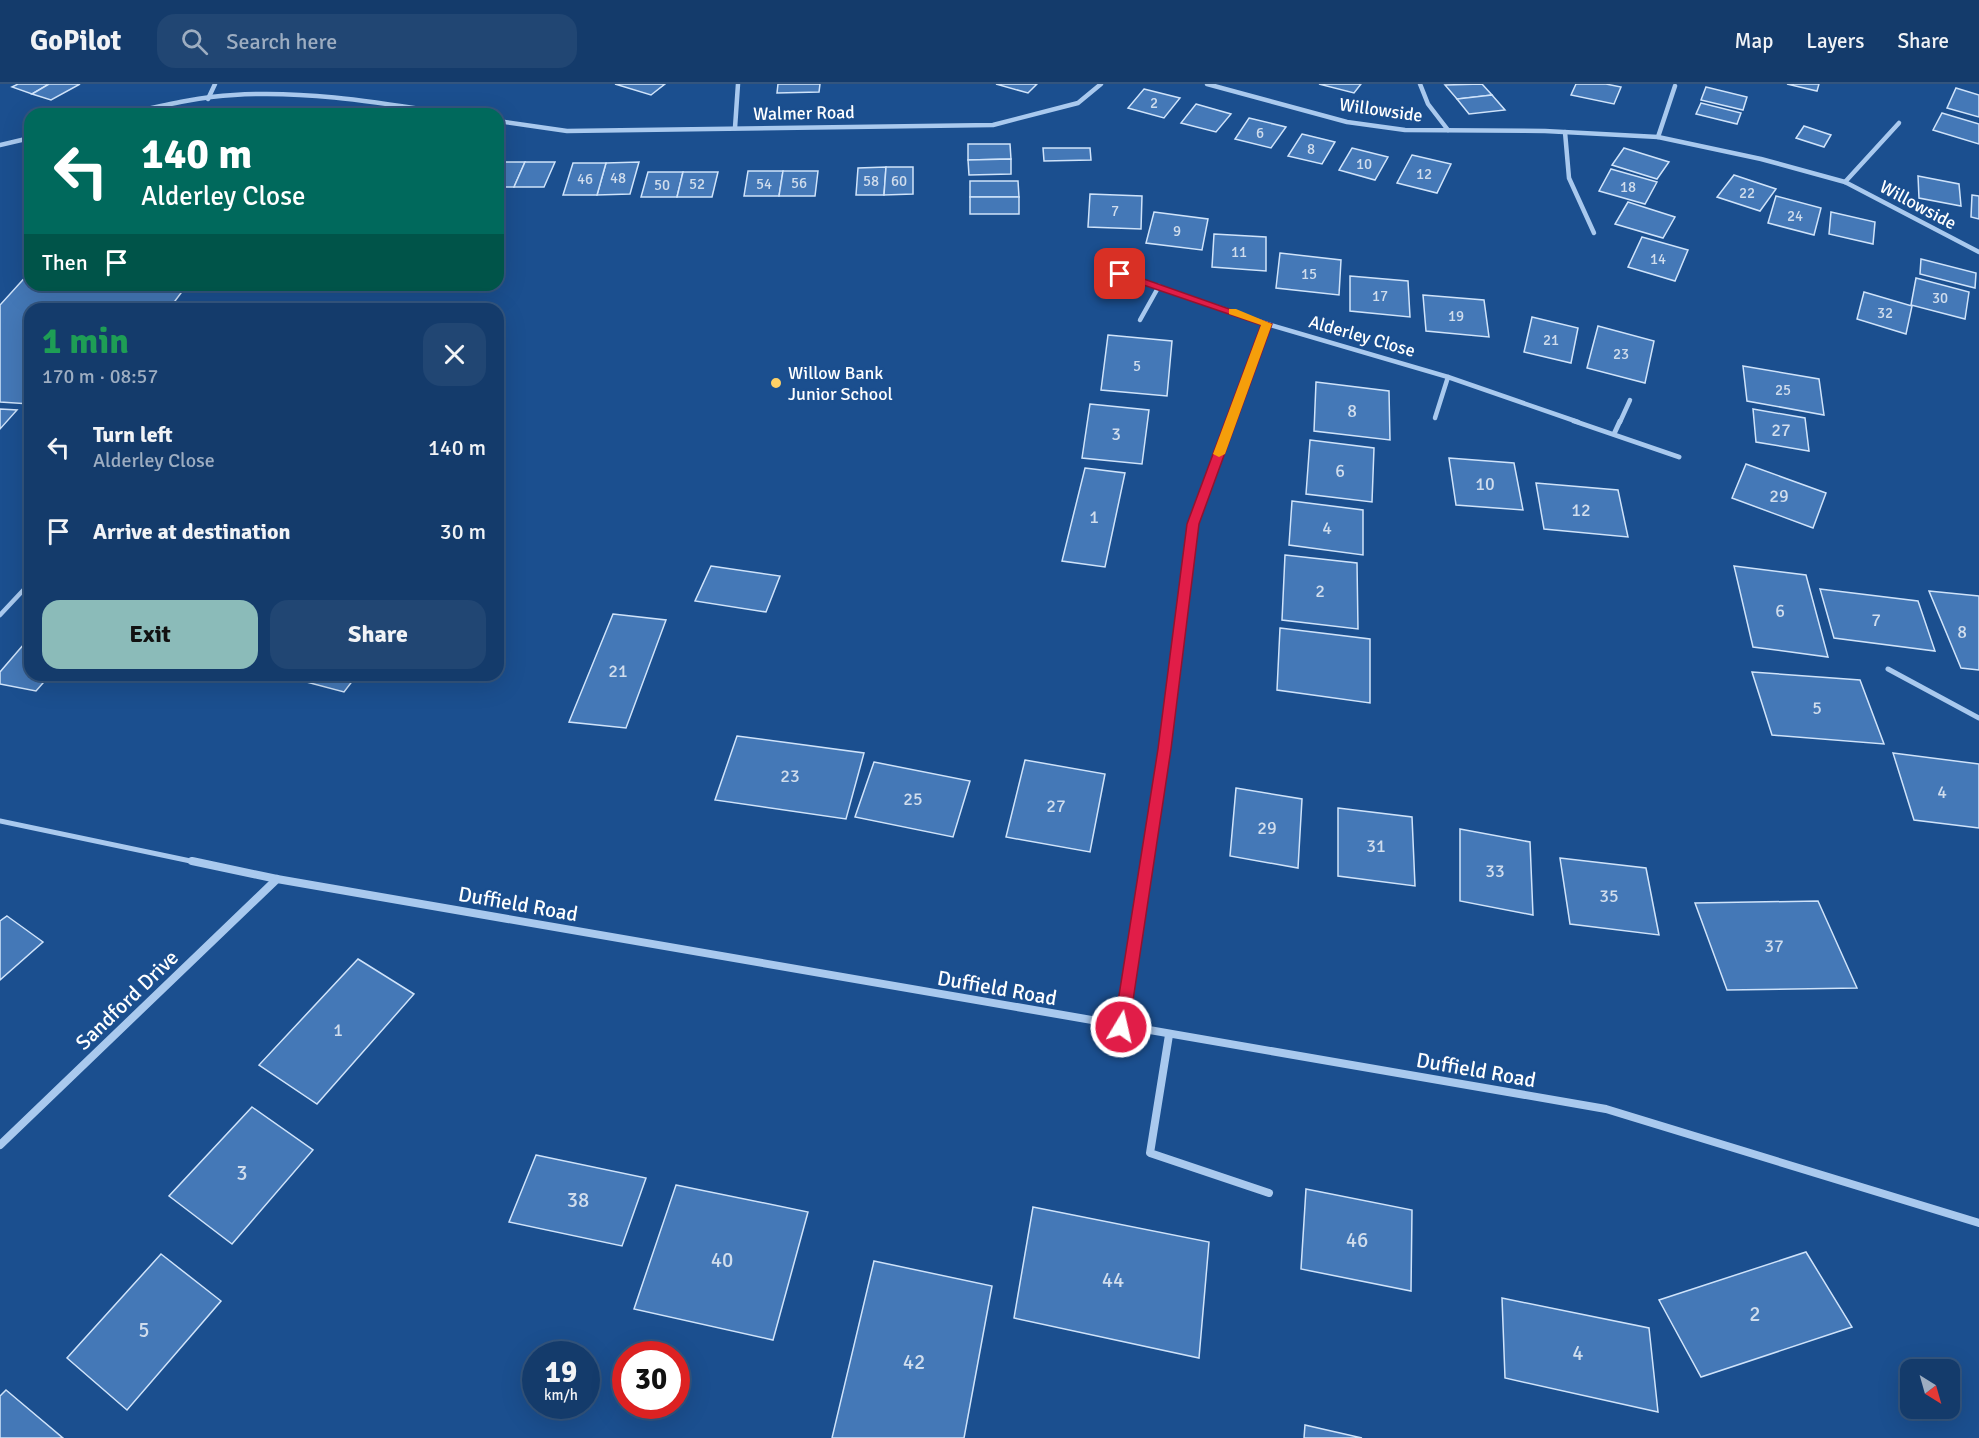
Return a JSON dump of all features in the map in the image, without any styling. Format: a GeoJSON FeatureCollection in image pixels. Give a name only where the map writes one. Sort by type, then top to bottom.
{"type":"FeatureCollection","features":[{"type":"Feature","properties":{"kind":"street"},"geometry":{"type":"LineString","coordinates":[[208,99],[214,84]]}},
{"type":"Feature","properties":{"kind":"street"},"geometry":{"type":"LineString","coordinates":[[735,128],[738,84]]}},
{"type":"Feature","properties":{"kind":"street","name":"Walmer Road"},"geometry":{"type":"LineString","coordinates":[[504,122],[567,131],[993,125],[1078,103],[1101,84]]}},
{"type":"Feature","properties":{"kind":"street","name":"Willowside"},"geometry":{"type":"LineString","coordinates":[[1207,84],[1347,122],[1405,130],[1565,132],[1658,137],[1761,159],[1845,182],[1979,252]]}},
{"type":"Feature","properties":{"kind":"street","name":"Willowside"},"geometry":{"type":"LineString","coordinates":[[1420,84],[1428,104],[1449,130]]}},
{"type":"Feature","properties":{"kind":"street"},"geometry":{"type":"LineString","coordinates":[[1658,137],[1674,86]]}},
{"type":"Feature","properties":{"kind":"street"},"geometry":{"type":"LineString","coordinates":[[158,108],[246,94],[350,99],[412,108]]}},
{"type":"Feature","properties":{"kind":"street","name":"Willowside"},"geometry":{"type":"LineString","coordinates":[[1845,182],[1899,123]]}},
{"type":"Feature","properties":{"kind":"street"},"geometry":{"type":"LineString","coordinates":[[1565,132],[1569,178],[1594,233]]}},
{"type":"Feature","properties":{"kind":"street"},"geometry":{"type":"LineString","coordinates":[[0,145],[24,139]]}},
{"type":"Feature","properties":{"kind":"street","name":"Alderley Close"},"geometry":{"type":"LineString","coordinates":[[1101,268],[1267,324],[1448,377],[1679,457]]}},
{"type":"Feature","properties":{"kind":"street"},"geometry":{"type":"LineString","coordinates":[[1140,320],[1159,286]]}},
{"type":"Feature","properties":{"kind":"street"},"geometry":{"type":"LineString","coordinates":[[1121,1027],[1164,749],[1193,524],[1267,324]]}},
{"type":"Feature","properties":{"kind":"street"},"geometry":{"type":"LineString","coordinates":[[1435,418],[1448,377]]}},
{"type":"Feature","properties":{"kind":"street"},"geometry":{"type":"LineString","coordinates":[[1614,434],[1630,400]]}},
{"type":"Feature","properties":{"kind":"street"},"geometry":{"type":"LineString","coordinates":[[1888,669],[1979,718]]}},
{"type":"Feature","properties":{"kind":"street","name":"Duffield Road"},"geometry":{"type":"LineString","coordinates":[[0,821],[277,879],[1121,1027],[1606,1109],[1979,1223]]}},
{"type":"Feature","properties":{"kind":"street","name":"Sandford Drive"},"geometry":{"type":"LineString","coordinates":[[0,1145],[277,879]]}},
{"type":"Feature","properties":{"kind":"street"},"geometry":{"type":"LineString","coordinates":[[1169,1035],[1150,1153],[1269,1193]]}},
{"type":"Feature","properties":{"kind":"lane"},"geometry":{"type":"LineString","coordinates":[[0,615],[24,589]]}},
{"type":"Feature","properties":{"kind":"building"},"geometry":{"type":"Polygon","coordinates":[[[18,84],[49,84],[32,94],[12,87],[18,84]]]}},
{"type":"Feature","properties":{"kind":"building"},"geometry":{"type":"Polygon","coordinates":[[[49,84],[80,84],[51,100],[32,94],[49,84]]]}},
{"type":"Feature","properties":{"kind":"building"},"geometry":{"type":"Polygon","coordinates":[[[615,84],[665,84],[651,95],[615,84]]]}},
{"type":"Feature","properties":{"kind":"building"},"geometry":{"type":"Polygon","coordinates":[[[778,84],[820,84],[819,92],[777,93],[778,84]]]}},
{"type":"Feature","properties":{"kind":"building"},"geometry":{"type":"Polygon","coordinates":[[[996,84],[1037,84],[1028,93],[996,84]]]}},
{"type":"Feature","properties":{"kind":"building"},"geometry":{"type":"Polygon","coordinates":[[[1319,84],[1361,84],[1354,93],[1319,84]]]}},
{"type":"Feature","properties":{"kind":"building"},"geometry":{"type":"Polygon","coordinates":[[[1482,84],[1492,95],[1457,99],[1445,85],[1482,84]]]}},
{"type":"Feature","properties":{"kind":"building"},"geometry":{"type":"Polygon","coordinates":[[[1576,84],[1606,84],[1621,87],[1614,104],[1571,95],[1576,84]]]}},
{"type":"Feature","properties":{"kind":"building"},"geometry":{"type":"Polygon","coordinates":[[[1787,84],[1819,84],[1817,91],[1787,84]]]}},
{"type":"Feature","properties":{"kind":"building"},"geometry":{"type":"Polygon","coordinates":[[[1706,87],[1747,97],[1743,110],[1701,100],[1706,87]]]}},
{"type":"Feature","properties":{"kind":"building"},"geometry":{"type":"Polygon","coordinates":[[[1956,88],[1979,95],[1979,117],[1947,108],[1956,88]]]}},
{"type":"Feature","properties":{"kind":"building"},"geometry":{"type":"Polygon","coordinates":[[[1144,89],[1180,98],[1164,118],[1128,108],[1144,89]]]}},
{"type":"Feature","properties":{"kind":"building"},"geometry":{"type":"Polygon","coordinates":[[[1492,95],[1505,110],[1469,114],[1457,99],[1492,95]]]}},
{"type":"Feature","properties":{"kind":"building"},"geometry":{"type":"Polygon","coordinates":[[[1701,103],[1741,113],[1737,124],[1696,114],[1701,103]]]}},
{"type":"Feature","properties":{"kind":"building"},"geometry":{"type":"Polygon","coordinates":[[[1196,104],[1231,114],[1216,132],[1181,123],[1196,104]]]}},
{"type":"Feature","properties":{"kind":"building"},"geometry":{"type":"Polygon","coordinates":[[[1942,113],[1979,124],[1979,144],[1933,130],[1942,113]]]}},
{"type":"Feature","properties":{"kind":"building"},"geometry":{"type":"Polygon","coordinates":[[[1249,118],[1286,127],[1271,148],[1235,139],[1249,118]]]}},
{"type":"Feature","properties":{"kind":"building"},"geometry":{"type":"Polygon","coordinates":[[[1804,126],[1831,135],[1824,147],[1796,138],[1804,126]]]}},
{"type":"Feature","properties":{"kind":"building"},"geometry":{"type":"Polygon","coordinates":[[[1302,134],[1335,142],[1322,164],[1288,156],[1302,134]]]}},
{"type":"Feature","properties":{"kind":"building"},"geometry":{"type":"Polygon","coordinates":[[[968,144],[1010,144],[1011,159],[968,160],[968,144]]]}},
{"type":"Feature","properties":{"kind":"building"},"geometry":{"type":"Polygon","coordinates":[[[1043,148],[1090,148],[1091,160],[1044,161],[1043,148]]]}},
{"type":"Feature","properties":{"kind":"building"},"geometry":{"type":"Polygon","coordinates":[[[1352,148],[1388,157],[1375,180],[1339,170],[1352,148]]]}},
{"type":"Feature","properties":{"kind":"building"},"geometry":{"type":"Polygon","coordinates":[[[1624,148],[1669,162],[1657,179],[1612,165],[1624,148]]]}},
{"type":"Feature","properties":{"kind":"building"},"geometry":{"type":"Polygon","coordinates":[[[1412,155],[1451,164],[1437,193],[1397,183],[1412,155]]]}},
{"type":"Feature","properties":{"kind":"building"},"geometry":{"type":"Polygon","coordinates":[[[1011,159],[1011,174],[969,175],[968,160],[1011,159]]]}},
{"type":"Feature","properties":{"kind":"building"},"geometry":{"type":"Polygon","coordinates":[[[504,162],[525,162],[514,187],[504,187],[504,162]]]}},
{"type":"Feature","properties":{"kind":"building"},"geometry":{"type":"Polygon","coordinates":[[[525,162],[555,162],[544,187],[514,187],[525,162]]]}},
{"type":"Feature","properties":{"kind":"building"},"geometry":{"type":"Polygon","coordinates":[[[639,162],[630,194],[597,195],[606,163],[639,162]]]}},
{"type":"Feature","properties":{"kind":"building"},"geometry":{"type":"Polygon","coordinates":[[[573,163],[606,163],[597,195],[563,195],[573,163]]]}},
{"type":"Feature","properties":{"kind":"building"},"geometry":{"type":"Polygon","coordinates":[[[886,167],[884,195],[856,195],[858,168],[886,167]]]}},
{"type":"Feature","properties":{"kind":"building"},"geometry":{"type":"Polygon","coordinates":[[[886,167],[913,167],[913,194],[884,195],[886,167]]]}},
{"type":"Feature","properties":{"kind":"building"},"geometry":{"type":"Polygon","coordinates":[[[1611,169],[1657,182],[1645,204],[1599,191],[1611,169]]]}},
{"type":"Feature","properties":{"kind":"building"},"geometry":{"type":"Polygon","coordinates":[[[748,171],[783,171],[779,196],[744,196],[748,171]]]}},
{"type":"Feature","properties":{"kind":"building"},"geometry":{"type":"Polygon","coordinates":[[[783,171],[818,171],[815,196],[779,196],[783,171]]]}},
{"type":"Feature","properties":{"kind":"building"},"geometry":{"type":"Polygon","coordinates":[[[648,172],[683,172],[677,197],[641,197],[648,172]]]}},
{"type":"Feature","properties":{"kind":"building"},"geometry":{"type":"Polygon","coordinates":[[[683,172],[718,172],[712,197],[677,197],[683,172]]]}},
{"type":"Feature","properties":{"kind":"building"},"geometry":{"type":"Polygon","coordinates":[[[1734,175],[1776,189],[1760,211],[1717,197],[1734,175]]]}},
{"type":"Feature","properties":{"kind":"building"},"geometry":{"type":"Polygon","coordinates":[[[1918,176],[1959,184],[1961,206],[1919,198],[1918,176]]]}},
{"type":"Feature","properties":{"kind":"building"},"geometry":{"type":"Polygon","coordinates":[[[970,181],[1018,181],[1019,197],[970,197],[970,181]]]}},
{"type":"Feature","properties":{"kind":"building"},"geometry":{"type":"Polygon","coordinates":[[[1090,194],[1142,196],[1141,229],[1088,227],[1090,194]]]}},
{"type":"Feature","properties":{"kind":"building"},"geometry":{"type":"Polygon","coordinates":[[[1972,195],[1979,196],[1979,219],[1971,217],[1972,195]]]}},
{"type":"Feature","properties":{"kind":"building"},"geometry":{"type":"Polygon","coordinates":[[[1776,196],[1821,208],[1814,235],[1768,223],[1776,196]]]}},
{"type":"Feature","properties":{"kind":"building"},"geometry":{"type":"Polygon","coordinates":[[[970,197],[1019,197],[1019,214],[970,214],[970,197]]]}},
{"type":"Feature","properties":{"kind":"building"},"geometry":{"type":"Polygon","coordinates":[[[1628,202],[1675,217],[1663,238],[1615,224],[1628,202]]]}},
{"type":"Feature","properties":{"kind":"building"},"geometry":{"type":"Polygon","coordinates":[[[1154,212],[1208,219],[1202,250],[1146,243],[1154,212]]]}},
{"type":"Feature","properties":{"kind":"building"},"geometry":{"type":"Polygon","coordinates":[[[1831,212],[1875,222],[1873,244],[1829,234],[1831,212]]]}},
{"type":"Feature","properties":{"kind":"building"},"geometry":{"type":"Polygon","coordinates":[[[1214,234],[1266,237],[1266,271],[1212,267],[1214,234]]]}},
{"type":"Feature","properties":{"kind":"building"},"geometry":{"type":"Polygon","coordinates":[[[1642,237],[1688,250],[1675,281],[1628,267],[1642,237]]]}},
{"type":"Feature","properties":{"kind":"building"},"geometry":{"type":"Polygon","coordinates":[[[1280,253],[1341,260],[1339,295],[1276,288],[1280,253]]]}},
{"type":"Feature","properties":{"kind":"building"},"geometry":{"type":"Polygon","coordinates":[[[1921,259],[1976,273],[1975,288],[1920,274],[1921,259]]]}},
{"type":"Feature","properties":{"kind":"building"},"geometry":{"type":"Polygon","coordinates":[[[1350,276],[1408,281],[1410,317],[1350,311],[1350,276]]]}},
{"type":"Feature","properties":{"kind":"building"},"geometry":{"type":"Polygon","coordinates":[[[1916,278],[1969,292],[1965,319],[1911,305],[1916,278]]]}},
{"type":"Feature","properties":{"kind":"building"},"geometry":{"type":"Polygon","coordinates":[[[24,279],[24,291],[182,291],[174,303],[24,303],[24,404],[0,402],[0,305],[24,279]]]}},
{"type":"Feature","properties":{"kind":"building"},"geometry":{"type":"Polygon","coordinates":[[[1864,292],[1912,306],[1906,334],[1857,319],[1864,292]]]}},
{"type":"Feature","properties":{"kind":"building"},"geometry":{"type":"Polygon","coordinates":[[[1423,295],[1484,300],[1489,337],[1426,331],[1423,295]]]}},
{"type":"Feature","properties":{"kind":"building"},"geometry":{"type":"Polygon","coordinates":[[[1532,317],[1578,328],[1571,363],[1524,352],[1532,317]]]}},
{"type":"Feature","properties":{"kind":"building"},"geometry":{"type":"Polygon","coordinates":[[[1598,326],[1654,341],[1645,383],[1587,368],[1598,326]]]}},
{"type":"Feature","properties":{"kind":"building"},"geometry":{"type":"Polygon","coordinates":[[[1108,335],[1172,341],[1167,396],[1101,390],[1108,335]]]}},
{"type":"Feature","properties":{"kind":"building"},"geometry":{"type":"Polygon","coordinates":[[[1743,366],[1819,379],[1824,415],[1747,401],[1743,366]]]}},
{"type":"Feature","properties":{"kind":"building"},"geometry":{"type":"Polygon","coordinates":[[[1316,382],[1389,391],[1390,440],[1314,431],[1316,382]]]}},
{"type":"Feature","properties":{"kind":"building"},"geometry":{"type":"Polygon","coordinates":[[[1090,404],[1149,410],[1142,464],[1082,458],[1090,404]]]}},
{"type":"Feature","properties":{"kind":"building"},"geometry":{"type":"Polygon","coordinates":[[[0,409],[17,410],[0,429],[0,409]]]}},
{"type":"Feature","properties":{"kind":"building"},"geometry":{"type":"Polygon","coordinates":[[[1753,409],[1805,418],[1809,451],[1756,442],[1753,409]]]}},
{"type":"Feature","properties":{"kind":"building"},"geometry":{"type":"Polygon","coordinates":[[[1310,440],[1374,448],[1372,502],[1306,494],[1310,440]]]}},
{"type":"Feature","properties":{"kind":"building"},"geometry":{"type":"Polygon","coordinates":[[[1449,458],[1514,463],[1523,510],[1456,505],[1449,458]]]}},
{"type":"Feature","properties":{"kind":"building"},"geometry":{"type":"Polygon","coordinates":[[[1746,464],[1826,493],[1813,528],[1732,498],[1746,464]]]}},
{"type":"Feature","properties":{"kind":"building"},"geometry":{"type":"Polygon","coordinates":[[[1085,468],[1125,473],[1105,567],[1062,561],[1085,468]]]}},
{"type":"Feature","properties":{"kind":"building"},"geometry":{"type":"Polygon","coordinates":[[[1536,483],[1618,490],[1628,537],[1544,529],[1536,483]]]}},
{"type":"Feature","properties":{"kind":"building"},"geometry":{"type":"Polygon","coordinates":[[[1292,501],[1363,510],[1363,555],[1289,545],[1292,501]]]}},
{"type":"Feature","properties":{"kind":"building"},"geometry":{"type":"Polygon","coordinates":[[[1285,555],[1357,563],[1358,629],[1282,620],[1285,555]]]}},
{"type":"Feature","properties":{"kind":"building"},"geometry":{"type":"Polygon","coordinates":[[[711,566],[780,576],[766,612],[695,601],[711,566]]]}},
{"type":"Feature","properties":{"kind":"building"},"geometry":{"type":"Polygon","coordinates":[[[1734,566],[1806,575],[1828,657],[1753,647],[1734,566]]]}},
{"type":"Feature","properties":{"kind":"building"},"geometry":{"type":"Polygon","coordinates":[[[1820,589],[1918,601],[1935,651],[1834,638],[1820,589]]]}},
{"type":"Feature","properties":{"kind":"building"},"geometry":{"type":"Polygon","coordinates":[[[1929,591],[1979,596],[1979,670],[1961,668],[1929,591]]]}},
{"type":"Feature","properties":{"kind":"building"},"geometry":{"type":"Polygon","coordinates":[[[613,614],[666,620],[626,728],[569,722],[613,614]]]}},
{"type":"Feature","properties":{"kind":"building"},"geometry":{"type":"Polygon","coordinates":[[[1280,628],[1370,639],[1370,703],[1277,690],[1280,628]]]}},
{"type":"Feature","properties":{"kind":"building"},"geometry":{"type":"Polygon","coordinates":[[[24,644],[24,681],[45,681],[36,691],[0,684],[0,672],[24,644]]]}},
{"type":"Feature","properties":{"kind":"building"},"geometry":{"type":"Polygon","coordinates":[[[1752,672],[1860,680],[1884,744],[1772,735],[1752,672]]]}},
{"type":"Feature","properties":{"kind":"building"},"geometry":{"type":"Polygon","coordinates":[[[303,681],[352,681],[344,692],[303,681]]]}},
{"type":"Feature","properties":{"kind":"building"},"geometry":{"type":"Polygon","coordinates":[[[737,736],[864,753],[846,819],[715,800],[737,736]]]}},
{"type":"Feature","properties":{"kind":"building"},"geometry":{"type":"Polygon","coordinates":[[[1893,753],[1979,764],[1979,828],[1914,820],[1893,753]]]}},
{"type":"Feature","properties":{"kind":"building"},"geometry":{"type":"Polygon","coordinates":[[[1025,760],[1105,774],[1090,852],[1006,837],[1025,760]]]}},
{"type":"Feature","properties":{"kind":"building"},"geometry":{"type":"Polygon","coordinates":[[[874,762],[970,781],[953,837],[855,817],[874,762]]]}},
{"type":"Feature","properties":{"kind":"building"},"geometry":{"type":"Polygon","coordinates":[[[1236,788],[1302,799],[1298,868],[1230,856],[1236,788]]]}},
{"type":"Feature","properties":{"kind":"building"},"geometry":{"type":"Polygon","coordinates":[[[1338,808],[1412,817],[1415,886],[1338,876],[1338,808]]]}},
{"type":"Feature","properties":{"kind":"building"},"geometry":{"type":"Polygon","coordinates":[[[1460,829],[1530,842],[1533,915],[1460,901],[1460,829]]]}},
{"type":"Feature","properties":{"kind":"building"},"geometry":{"type":"Polygon","coordinates":[[[1560,858],[1646,868],[1659,935],[1570,924],[1560,858]]]}},
{"type":"Feature","properties":{"kind":"building"},"geometry":{"type":"Polygon","coordinates":[[[1818,901],[1857,988],[1727,990],[1695,903],[1818,901]]]}},
{"type":"Feature","properties":{"kind":"building"},"geometry":{"type":"Polygon","coordinates":[[[7,916],[43,942],[0,980],[0,921],[7,916]]]}},
{"type":"Feature","properties":{"kind":"building"},"geometry":{"type":"Polygon","coordinates":[[[358,959],[414,994],[317,1104],[259,1065],[358,959]]]}},
{"type":"Feature","properties":{"kind":"building"},"geometry":{"type":"Polygon","coordinates":[[[252,1107],[313,1150],[232,1244],[169,1196],[252,1107]]]}},
{"type":"Feature","properties":{"kind":"building"},"geometry":{"type":"Polygon","coordinates":[[[536,1155],[646,1178],[622,1246],[509,1222],[536,1155]]]}},
{"type":"Feature","properties":{"kind":"building"},"geometry":{"type":"Polygon","coordinates":[[[676,1185],[808,1212],[773,1340],[634,1309],[676,1185]]]}},
{"type":"Feature","properties":{"kind":"building"},"geometry":{"type":"Polygon","coordinates":[[[1306,1189],[1412,1210],[1411,1291],[1301,1269],[1306,1189]]]}},
{"type":"Feature","properties":{"kind":"building"},"geometry":{"type":"Polygon","coordinates":[[[1033,1207],[1209,1242],[1199,1358],[1014,1318],[1033,1207]]]}},
{"type":"Feature","properties":{"kind":"building"},"geometry":{"type":"Polygon","coordinates":[[[1806,1252],[1852,1327],[1701,1377],[1659,1300],[1806,1252]]]}},
{"type":"Feature","properties":{"kind":"building"},"geometry":{"type":"Polygon","coordinates":[[[161,1254],[221,1301],[127,1410],[67,1358],[161,1254]]]}},
{"type":"Feature","properties":{"kind":"building"},"geometry":{"type":"Polygon","coordinates":[[[874,1261],[992,1286],[964,1438],[832,1438],[874,1261]]]}},
{"type":"Feature","properties":{"kind":"building"},"geometry":{"type":"Polygon","coordinates":[[[1502,1298],[1649,1328],[1658,1412],[1505,1378],[1502,1298]]]}},
{"type":"Feature","properties":{"kind":"building"},"geometry":{"type":"Polygon","coordinates":[[[6,1390],[63,1438],[0,1438],[0,1396],[6,1390]]]}},
{"type":"Feature","properties":{"kind":"building"},"geometry":{"type":"Polygon","coordinates":[[[1305,1425],[1362,1438],[1304,1438],[1305,1425]]]}},
{"type":"Feature","properties":{"kind":"slow traffic"},"geometry":{"type":"LineString","coordinates":[[1219,454],[1267,324],[1232,312]]}},
{"type":"Feature","properties":{"kind":"place","name":"Willow Bank Junior School"},"geometry":{"type":"Point","coordinates":[776,383]}},
{"type":"Feature","properties":{"kind":"route"},"geometry":{"type":"LineString","coordinates":[[1120,274],[1267,324],[1193,524],[1164,749],[1121,1027]]}}]}
